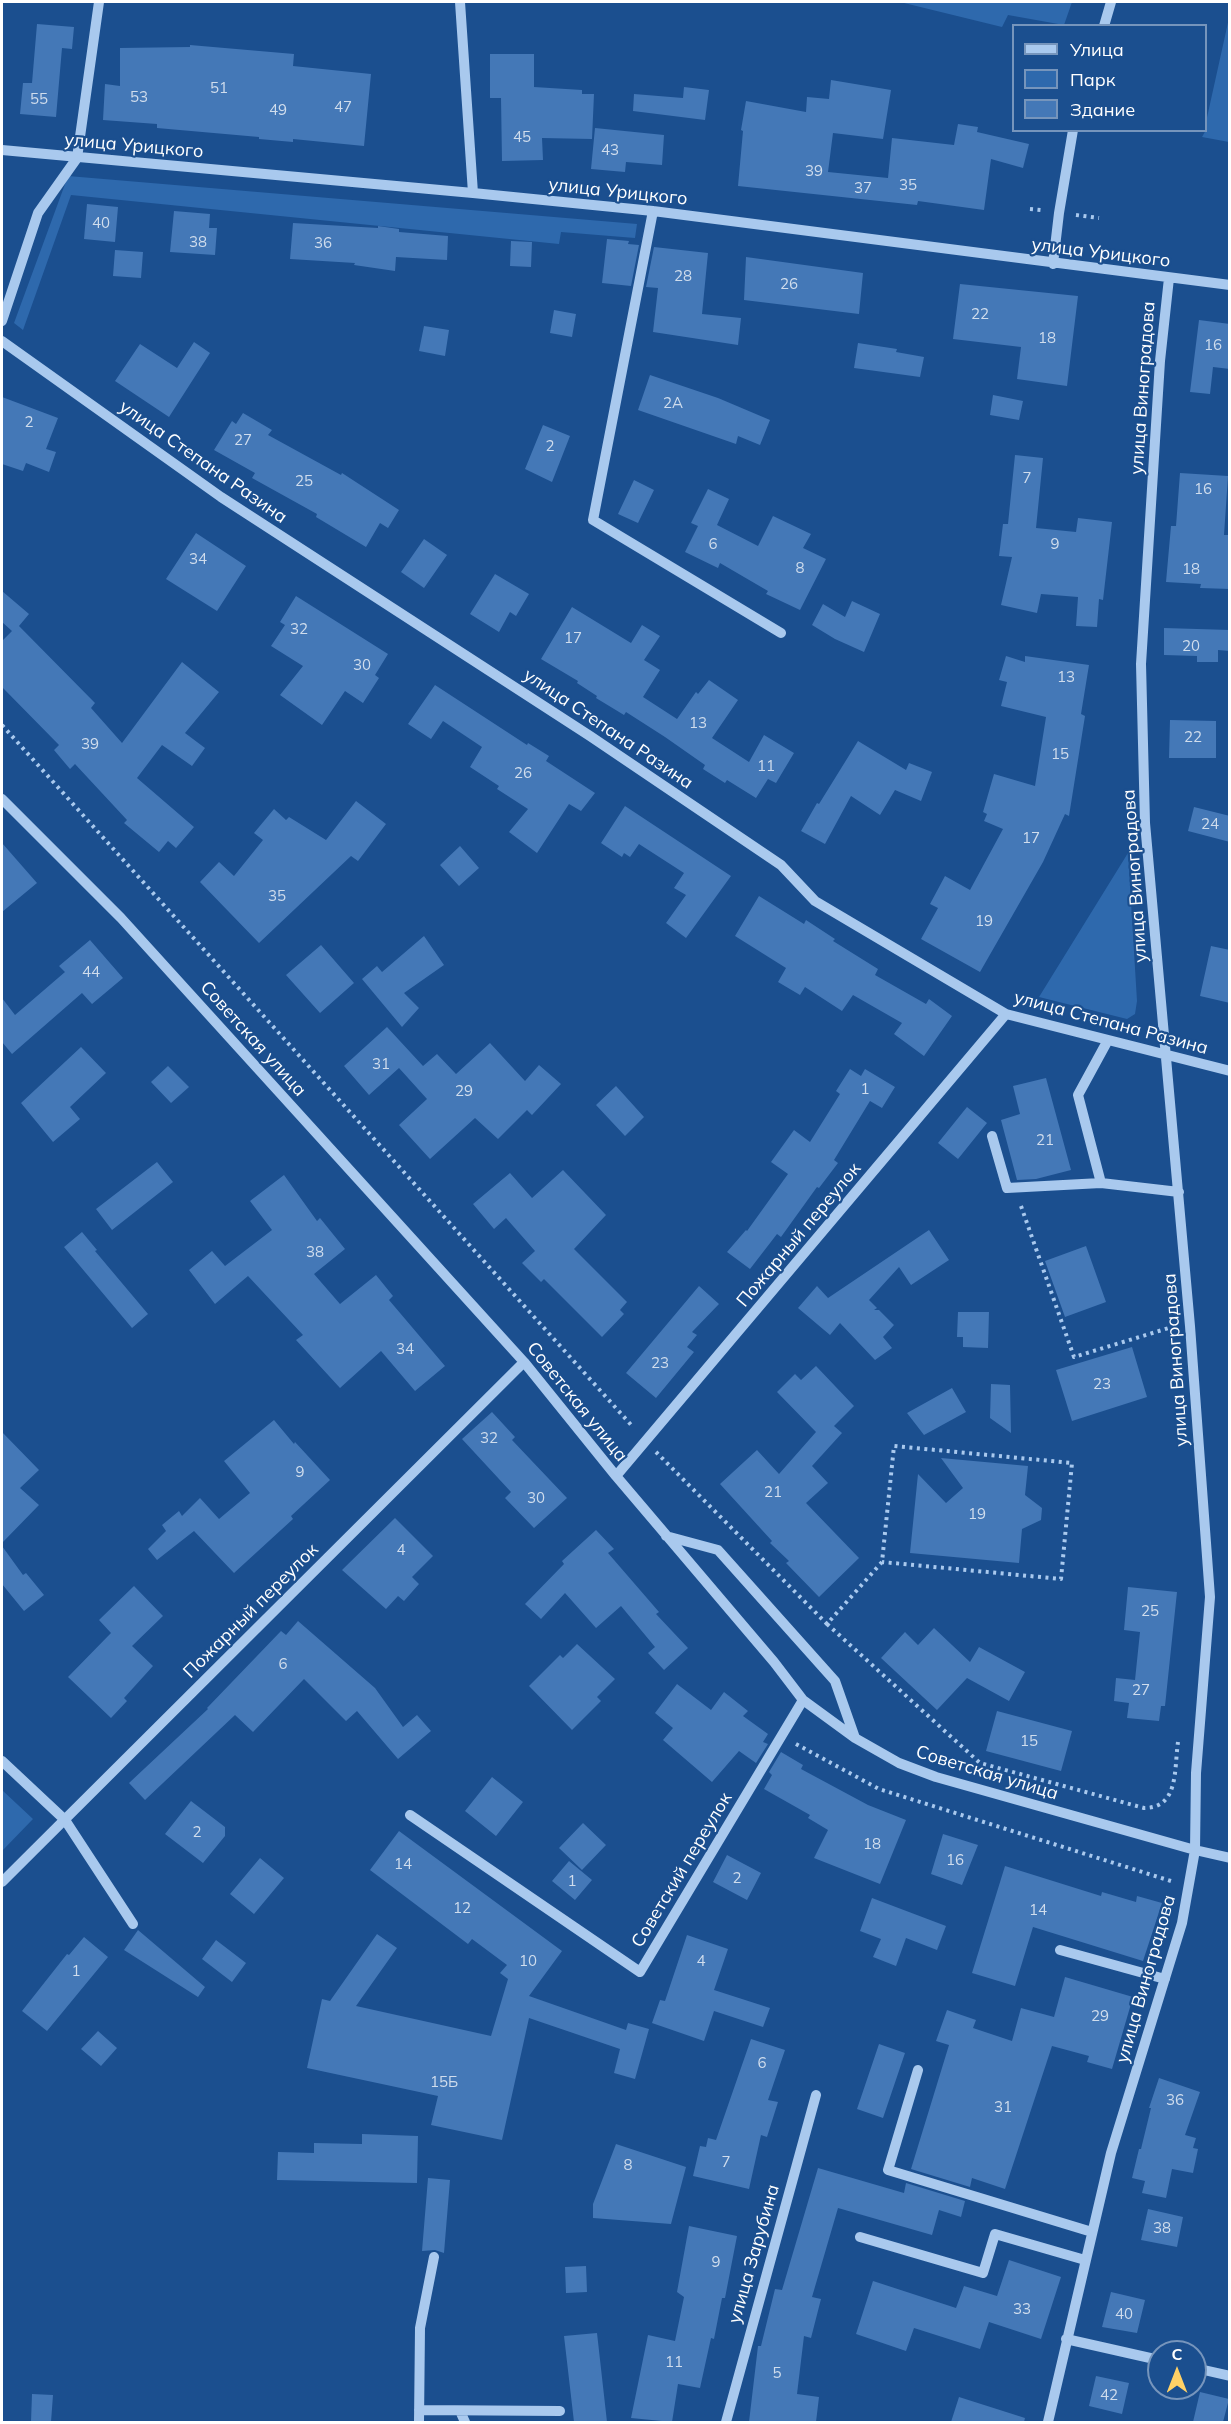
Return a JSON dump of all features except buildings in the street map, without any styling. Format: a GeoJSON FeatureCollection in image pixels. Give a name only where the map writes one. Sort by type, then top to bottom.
{"type":"FeatureCollection","features":[{"type":"Feature","properties":{"kind":"street"},"geometry":{"type":"LineString","coordinates":[[2,321],[38,213],[77,158],[99,2]]}},
{"type":"Feature","properties":{"kind":"street"},"geometry":{"type":"LineString","coordinates":[[460,2],[473,193]]}},
{"type":"Feature","properties":{"kind":"street"},"geometry":{"type":"LineString","coordinates":[[1105,24],[1112,2]]}},
{"type":"Feature","properties":{"kind":"street"},"geometry":{"type":"LineString","coordinates":[[1053,264],[1073,132]]}},
{"type":"Feature","properties":{"kind":"street","name":"улица Урицкого"},"geometry":{"type":"LineString","coordinates":[[2,150],[653,211],[1230,285]]}},
{"type":"Feature","properties":{"kind":"street"},"geometry":{"type":"LineString","coordinates":[[653,211],[593,520],[781,633]]}},
{"type":"Feature","properties":{"kind":"street","name":"улица Виноградова"},"geometry":{"type":"LineString","coordinates":[[1048,2422],[1112,2153],[1182,1923],[1195,1850],[1196,1773],[1210,1597],[1179,1192],[1145,823],[1141,664],[1160,361],[1169,278]]}},
{"type":"Feature","properties":{"kind":"street","name":"улица Степана Разина"},"geometry":{"type":"LineString","coordinates":[[2,341],[221,497],[590,736],[781,865],[815,901],[1005,1014],[1230,1071]]}},
{"type":"Feature","properties":{"kind":"street","name":"Советская улица"},"geometry":{"type":"LineString","coordinates":[[2,799],[121,918],[524,1362],[616,1476],[774,1662],[803,1700],[855,1738],[899,1762],[936,1777],[1230,1858]]}},
{"type":"Feature","properties":{"kind":"street","name":"Пожарный переулок"},"geometry":{"type":"LineString","coordinates":[[616,1476],[1005,1014]]}},
{"type":"Feature","properties":{"kind":"street"},"geometry":{"type":"LineString","coordinates":[[1101,1183],[1078,1095],[1108,1040]]}},
{"type":"Feature","properties":{"kind":"street"},"geometry":{"type":"LineString","coordinates":[[992,1136],[1006,1188],[1101,1183],[1179,1192]]}},
{"type":"Feature","properties":{"kind":"street","name":"Пожарный переулок"},"geometry":{"type":"LineString","coordinates":[[2,1882],[524,1362]]}},
{"type":"Feature","properties":{"kind":"street"},"geometry":{"type":"LineString","coordinates":[[666,1536],[718,1550],[835,1681],[855,1738]]}},
{"type":"Feature","properties":{"kind":"street","name":"Советский переулок"},"geometry":{"type":"LineString","coordinates":[[410,1815],[640,1972],[803,1700]]}},
{"type":"Feature","properties":{"kind":"street"},"geometry":{"type":"LineString","coordinates":[[2,1761],[65,1820],[133,1924]]}},
{"type":"Feature","properties":{"kind":"street"},"geometry":{"type":"LineString","coordinates":[[1060,1950],[1165,1979]]}},
{"type":"Feature","properties":{"kind":"street"},"geometry":{"type":"LineString","coordinates":[[918,2070],[888,2170],[1092,2232]]}},
{"type":"Feature","properties":{"kind":"street","name":"улица Зарубина"},"geometry":{"type":"LineString","coordinates":[[726,2422],[816,2096]]}},
{"type":"Feature","properties":{"kind":"street"},"geometry":{"type":"LineString","coordinates":[[860,2237],[983,2273],[995,2234],[1085,2260]]}},
{"type":"Feature","properties":{"kind":"street"},"geometry":{"type":"LineString","coordinates":[[419,2422],[420,2328],[434,2257]]}},
{"type":"Feature","properties":{"kind":"street"},"geometry":{"type":"LineString","coordinates":[[1066,2339],[1147,2357]]}},
{"type":"Feature","properties":{"kind":"street"},"geometry":{"type":"LineString","coordinates":[[1207,2371],[1230,2376]]}},
{"type":"Feature","properties":{"kind":"street"},"geometry":{"type":"LineString","coordinates":[[420,2410],[560,2411]]}},
{"type":"Feature","properties":{"kind":"street"},"geometry":{"type":"LineString","coordinates":[[459,2411],[465,2422]]}},
{"type":"Feature","properties":{"kind":"path"},"geometry":{"type":"LineString","coordinates":[[2,725],[646,1442],[827,1624],[980,1762],[1144,1808],[1152,1808],[1162,1804],[1169,1796],[1179,1731]]}},
{"type":"Feature","properties":{"kind":"path"},"geometry":{"type":"LineString","coordinates":[[1020,1205],[1074,1357],[1173,1327],[1174,1339]]}},
{"type":"Feature","properties":{"kind":"path"},"geometry":{"type":"LineString","coordinates":[[827,1624],[882,1562],[894,1446],[1072,1463],[1061,1579],[882,1562]]}},
{"type":"Feature","properties":{"kind":"path"},"geometry":{"type":"LineString","coordinates":[[782,1737],[879,1789],[1189,1886]]}},
{"type":"Feature","properties":{"kind":"green space"},"geometry":{"type":"Polygon","coordinates":[[[900,2],[1072,2],[1064,24],[1008,15],[1002,27],[900,2]]]}},
{"type":"Feature","properties":{"kind":"green space"},"geometry":{"type":"Polygon","coordinates":[[[1229,18],[1229,142],[1202,137],[1207,132],[1207,117],[1229,18]]]}},
{"type":"Feature","properties":{"kind":"green space"},"geometry":{"type":"Polygon","coordinates":[[[68,176],[637,224],[635,238],[561,232],[559,244],[71,195],[23,330],[14,323],[68,176]]]}},
{"type":"Feature","properties":{"kind":"green space"},"geometry":{"type":"Polygon","coordinates":[[[1128,853],[1137,1001],[1135,1014],[1127,1019],[1039,997],[1128,853]]]}},
{"type":"Feature","properties":{"kind":"green space"},"geometry":{"type":"Polygon","coordinates":[[[2,1790],[33,1819],[2,1851],[2,1790]]]}}]}
